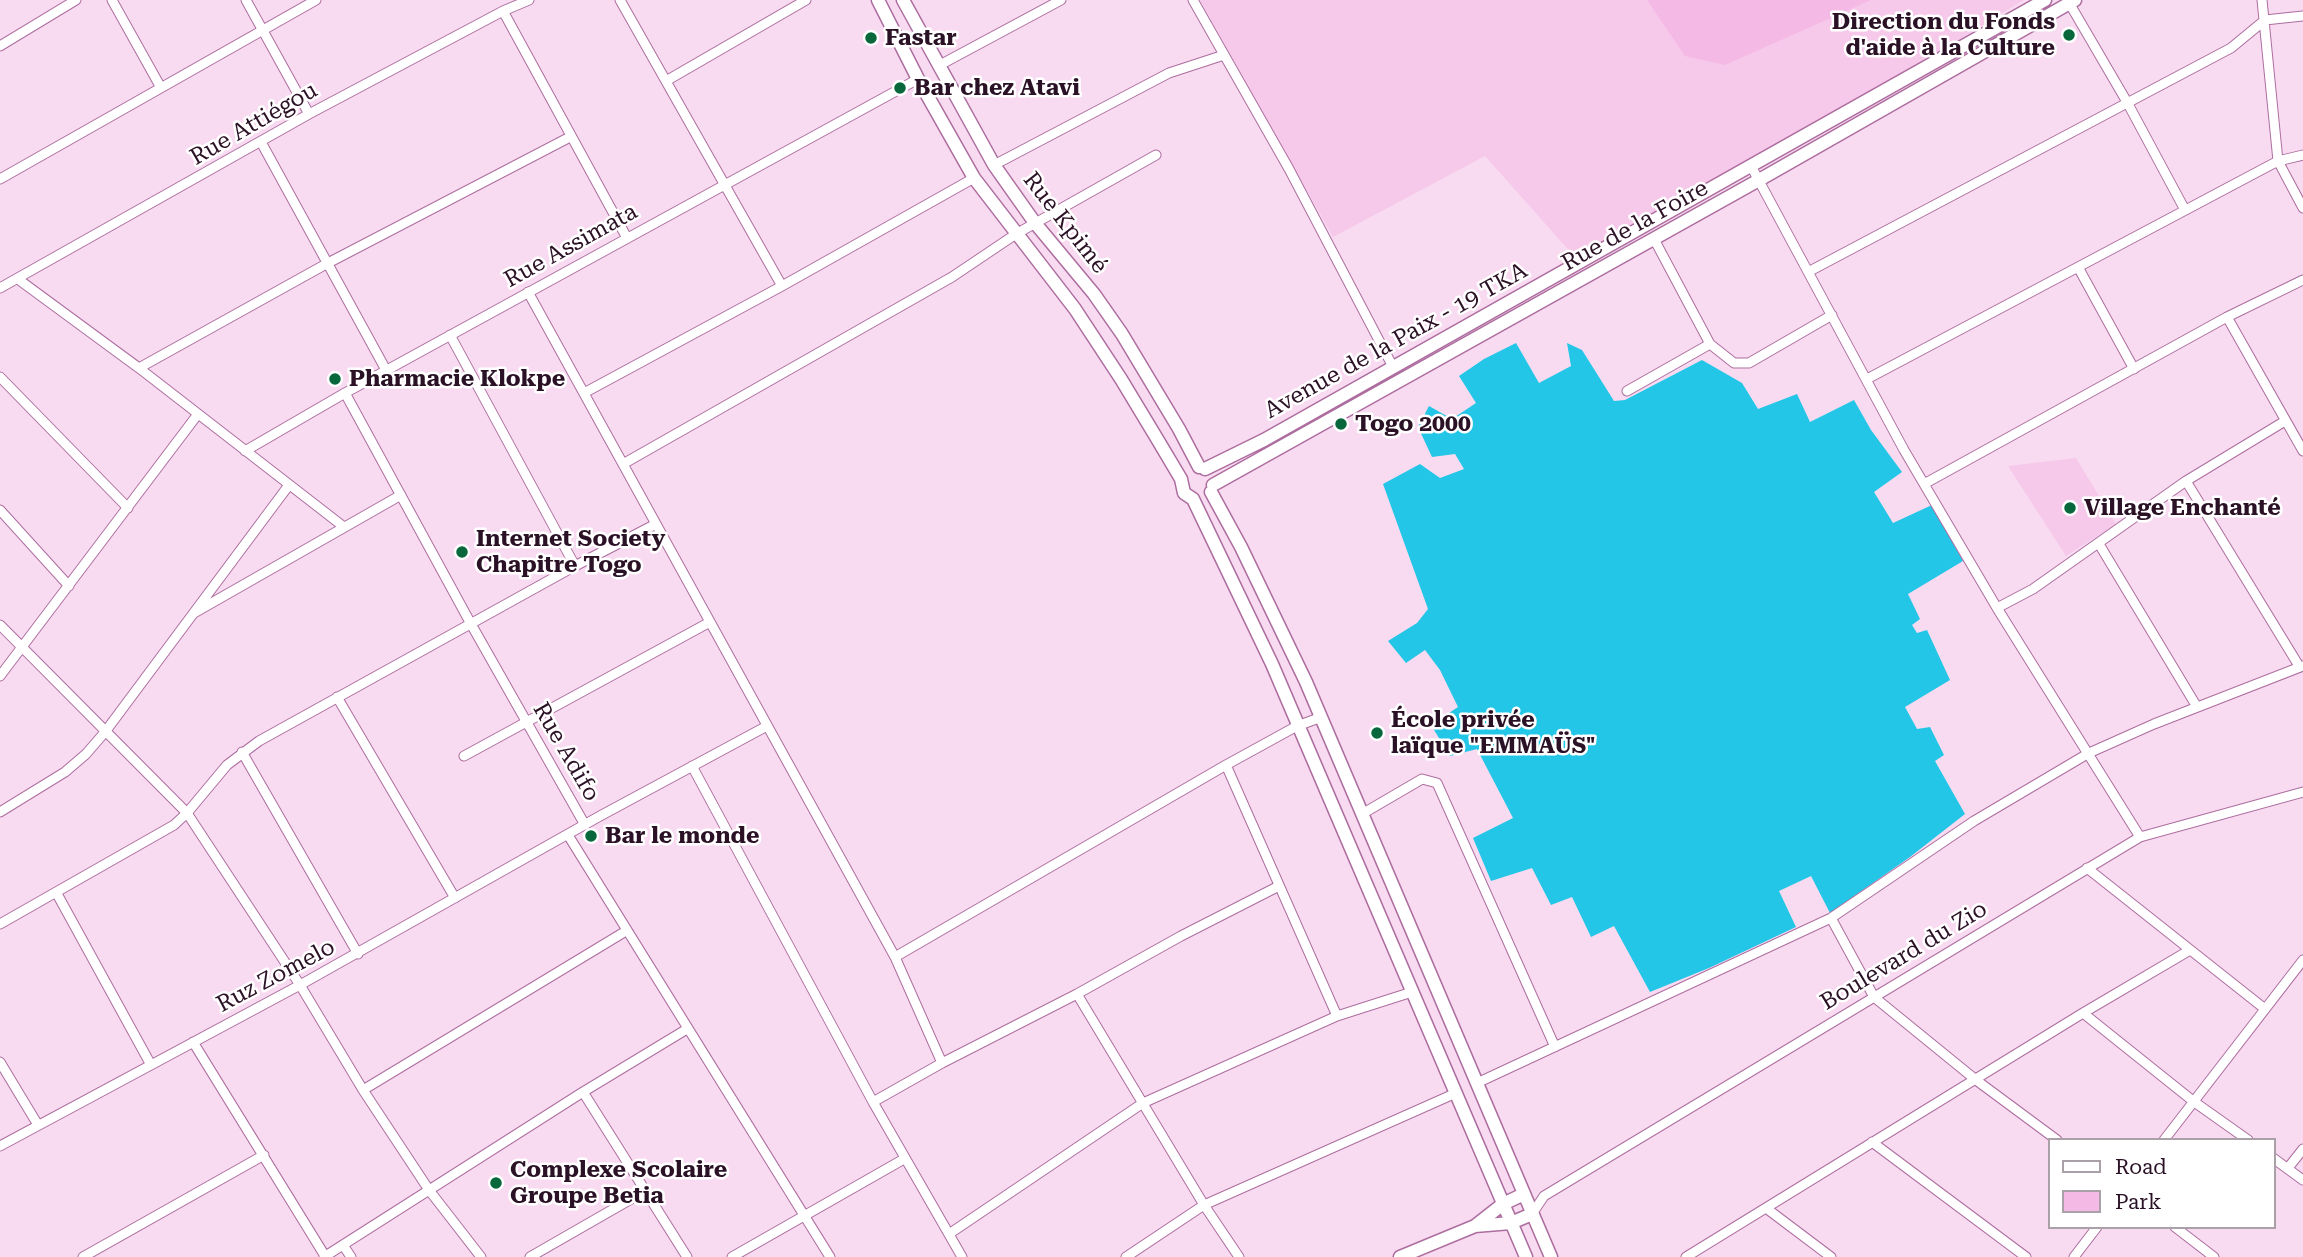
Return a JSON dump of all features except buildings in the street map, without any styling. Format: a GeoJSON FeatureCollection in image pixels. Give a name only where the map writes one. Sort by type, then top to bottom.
{"type":"FeatureCollection","features":[{"type":"Feature","properties":{"kind":"main road"},"geometry":{"type":"LineString","coordinates":[[878,0],[918,79],[974,178],[1087,327],[1181,480],[1184,493],[1192,499],[1272,663],[1526,1257]]}},
{"type":"Feature","properties":{"kind":"main road","name":"Rue Kpimé"},"geometry":{"type":"LineString","coordinates":[[904,0],[994,165],[1035,223],[1094,294],[1122,334],[1202,468]]}},
{"type":"Feature","properties":{"kind":"main road","name":"Avenue de la Paix - 19 TKA"},"geometry":{"type":"LineString","coordinates":[[1202,468],[1250,447],[2045,0]]}},
{"type":"Feature","properties":{"kind":"main road","name":"Rue de la Foire"},"geometry":{"type":"LineString","coordinates":[[1212,489],[2070,1]]}},
{"type":"Feature","properties":{"kind":"main road"},"geometry":{"type":"LineString","coordinates":[[1181,480],[1188,470],[1202,468],[1212,478],[1212,489],[1294,655],[1551,1257]]}},
{"type":"Feature","properties":{"kind":"main road"},"geometry":{"type":"LineString","coordinates":[[1192,499],[1203,499],[1212,489]]}},
{"type":"Feature","properties":{"kind":"main road"},"geometry":{"type":"LineString","coordinates":[[1400,1257],[1475,1226],[1503,1204],[1524,1194]]}},
{"type":"Feature","properties":{"kind":"main road"},"geometry":{"type":"LineString","coordinates":[[1475,1226],[1511,1223],[1532,1214]]}},
{"type":"Feature","properties":{"kind":"street"},"geometry":{"type":"LineString","coordinates":[[0,46],[76,0]]}},
{"type":"Feature","properties":{"kind":"street"},"geometry":{"type":"LineString","coordinates":[[112,0],[160,86]]}},
{"type":"Feature","properties":{"kind":"street"},"geometry":{"type":"LineString","coordinates":[[246,0],[309,114]]}},
{"type":"Feature","properties":{"kind":"street"},"geometry":{"type":"LineString","coordinates":[[0,179],[316,0]]}},
{"type":"Feature","properties":{"kind":"street","name":"Rue Attiégou"},"geometry":{"type":"LineString","coordinates":[[0,288],[309,114],[503,11],[529,0]]}},
{"type":"Feature","properties":{"kind":"street"},"geometry":{"type":"LineString","coordinates":[[620,0],[782,286]]}},
{"type":"Feature","properties":{"kind":"street"},"geometry":{"type":"LineString","coordinates":[[666,81],[806,0]]}},
{"type":"Feature","properties":{"kind":"street"},"geometry":{"type":"LineString","coordinates":[[938,66],[1061,0]]}},
{"type":"Feature","properties":{"kind":"street"},"geometry":{"type":"LineString","coordinates":[[1193,0],[1289,169],[1392,367]]}},
{"type":"Feature","properties":{"kind":"street"},"geometry":{"type":"LineString","coordinates":[[2262,0],[2278,160],[2303,208]]}},
{"type":"Feature","properties":{"kind":"street"},"geometry":{"type":"LineString","coordinates":[[2070,1],[2185,210]]}},
{"type":"Feature","properties":{"kind":"street"},"geometry":{"type":"LineString","coordinates":[[503,11],[627,238]]}},
{"type":"Feature","properties":{"kind":"street"},"geometry":{"type":"LineString","coordinates":[[1808,272],[2231,48],[2265,20],[2303,16]]}},
{"type":"Feature","properties":{"kind":"street"},"geometry":{"type":"LineString","coordinates":[[994,165],[1169,73],[1224,55]]}},
{"type":"Feature","properties":{"kind":"street","name":"Rue Assimata"},"geometry":{"type":"LineString","coordinates":[[245,451],[724,183],[918,79]]}},
{"type":"Feature","properties":{"kind":"street"},"geometry":{"type":"LineString","coordinates":[[139,369],[328,263],[570,136]]}},
{"type":"Feature","properties":{"kind":"street"},"geometry":{"type":"LineString","coordinates":[[261,142],[386,370]]}},
{"type":"Feature","properties":{"kind":"street"},"geometry":{"type":"LineString","coordinates":[[623,464],[952,277],[1016,234],[1156,155]]}},
{"type":"Feature","properties":{"kind":"street"},"geometry":{"type":"LineString","coordinates":[[1867,379],[2278,160],[2303,155]]}},
{"type":"Feature","properties":{"kind":"street"},"geometry":{"type":"LineString","coordinates":[[1751,166],[1924,484],[1997,608],[2140,837]]}},
{"type":"Feature","properties":{"kind":"street"},"geometry":{"type":"LineString","coordinates":[[584,393],[974,178]]}},
{"type":"Feature","properties":{"kind":"street"},"geometry":{"type":"LineString","coordinates":[[1654,239],[1710,344],[1734,363],[1749,363],[1832,315]]}},
{"type":"Feature","properties":{"kind":"street"},"geometry":{"type":"LineString","coordinates":[[2078,267],[2134,369]]}},
{"type":"Feature","properties":{"kind":"street"},"geometry":{"type":"LineString","coordinates":[[18,279],[344,527]]}},
{"type":"Feature","properties":{"kind":"street"},"geometry":{"type":"LineString","coordinates":[[1924,484],[2227,317],[2303,281]]}},
{"type":"Feature","properties":{"kind":"street"},"geometry":{"type":"LineString","coordinates":[[528,292],[895,957],[942,1063]]}},
{"type":"Feature","properties":{"kind":"street"},"geometry":{"type":"LineString","coordinates":[[2227,317],[2303,451]]}},
{"type":"Feature","properties":{"kind":"street"},"geometry":{"type":"LineString","coordinates":[[450,335],[575,566]]}},
{"type":"Feature","properties":{"kind":"street"},"geometry":{"type":"LineString","coordinates":[[1627,391],[1710,344]]}},
{"type":"Feature","properties":{"kind":"street"},"geometry":{"type":"LineString","coordinates":[[0,377],[128,508]]}},
{"type":"Feature","properties":{"kind":"street","name":"Rue Adifo"},"geometry":{"type":"LineString","coordinates":[[345,393],[585,825],[568,835],[830,1257]]}},
{"type":"Feature","properties":{"kind":"street"},"geometry":{"type":"LineString","coordinates":[[0,676],[198,414]]}},
{"type":"Feature","properties":{"kind":"street"},"geometry":{"type":"LineString","coordinates":[[1997,608],[2033,589],[2186,481],[2285,421]]}},
{"type":"Feature","properties":{"kind":"street"},"geometry":{"type":"LineString","coordinates":[[1477,1083],[1831,918],[1991,810],[2089,753],[2301,666],[2186,481]]}},
{"type":"Feature","properties":{"kind":"street"},"geometry":{"type":"LineString","coordinates":[[0,812],[65,772],[86,754],[289,485]]}},
{"type":"Feature","properties":{"kind":"street"},"geometry":{"type":"LineString","coordinates":[[189,616],[401,495]]}},
{"type":"Feature","properties":{"kind":"street"},"geometry":{"type":"LineString","coordinates":[[0,510],[69,586]]}},
{"type":"Feature","properties":{"kind":"street"},"geometry":{"type":"LineString","coordinates":[[0,924],[174,825],[187,814],[227,765],[242,752],[337,697],[656,524]]}},
{"type":"Feature","properties":{"kind":"street"},"geometry":{"type":"LineString","coordinates":[[2099,544],[2197,707]]}},
{"type":"Feature","properties":{"kind":"street"},"geometry":{"type":"LineString","coordinates":[[464,756],[710,622]]}},
{"type":"Feature","properties":{"kind":"street"},"geometry":{"type":"LineString","coordinates":[[0,625],[187,814],[300,985],[363,1090],[429,1190],[481,1257]]}},
{"type":"Feature","properties":{"kind":"street"},"geometry":{"type":"LineString","coordinates":[[337,697],[455,898]]}},
{"type":"Feature","properties":{"kind":"street"},"geometry":{"type":"LineString","coordinates":[[895,957],[1226,765],[1297,726],[1319,718]]}},
{"type":"Feature","properties":{"kind":"street"},"geometry":{"type":"LineString","coordinates":[[585,825],[767,726]]}},
{"type":"Feature","properties":{"kind":"street"},"geometry":{"type":"LineString","coordinates":[[242,752],[358,954]]}},
{"type":"Feature","properties":{"kind":"street"},"geometry":{"type":"LineString","coordinates":[[1226,765],[1337,1016]]}},
{"type":"Feature","properties":{"kind":"street"},"geometry":{"type":"LineString","coordinates":[[692,766],[904,1159],[962,1257]]}},
{"type":"Feature","properties":{"kind":"street"},"geometry":{"type":"LineString","coordinates":[[1362,814],[1422,779],[1437,783],[1467,845],[1555,1048]]}},
{"type":"Feature","properties":{"kind":"street","name":"Boulevard du Zio"},"geometry":{"type":"LineString","coordinates":[[1532,1214],[1544,1196],[2140,837],[2303,792]]}},
{"type":"Feature","properties":{"kind":"street","name":"Ruz Zomelo"},"geometry":{"type":"LineString","coordinates":[[0,1146],[358,954],[568,835]]}},
{"type":"Feature","properties":{"kind":"street"},"geometry":{"type":"LineString","coordinates":[[2087,868],[2265,1009]]}},
{"type":"Feature","properties":{"kind":"street"},"geometry":{"type":"LineString","coordinates":[[873,1102],[1279,886]]}},
{"type":"Feature","properties":{"kind":"street"},"geometry":{"type":"LineString","coordinates":[[56,892],[150,1065]]}},
{"type":"Feature","properties":{"kind":"street"},"geometry":{"type":"LineString","coordinates":[[1831,918],[1874,997],[1976,1080],[2054,1138]]}},
{"type":"Feature","properties":{"kind":"street"},"geometry":{"type":"LineString","coordinates":[[363,1090],[626,931]]}},
{"type":"Feature","properties":{"kind":"street"},"geometry":{"type":"LineString","coordinates":[[1686,1257],[2190,950]]}},
{"type":"Feature","properties":{"kind":"street"},"geometry":{"type":"LineString","coordinates":[[2165,1138],[2303,960]]}},
{"type":"Feature","properties":{"kind":"street"},"geometry":{"type":"LineString","coordinates":[[949,1234],[1143,1103],[1337,1016],[1412,992]]}},
{"type":"Feature","properties":{"kind":"street"},"geometry":{"type":"LineString","coordinates":[[1077,994],[1204,1205],[1240,1257]]}},
{"type":"Feature","properties":{"kind":"street"},"geometry":{"type":"LineString","coordinates":[[2083,1013],[2193,1101],[2245,1138]]}},
{"type":"Feature","properties":{"kind":"street"},"geometry":{"type":"LineString","coordinates":[[193,1042],[325,1257],[687,1029]]}},
{"type":"Feature","properties":{"kind":"street"},"geometry":{"type":"LineString","coordinates":[[0,1062],[38,1125]]}},
{"type":"Feature","properties":{"kind":"street"},"geometry":{"type":"LineString","coordinates":[[583,1093],[687,1257]]}},
{"type":"Feature","properties":{"kind":"street"},"geometry":{"type":"LineString","coordinates":[[1126,1257],[1204,1205],[1456,1093]]}},
{"type":"Feature","properties":{"kind":"street"},"geometry":{"type":"LineString","coordinates":[[1872,1142],[2026,1257]]}},
{"type":"Feature","properties":{"kind":"street"},"geometry":{"type":"LineString","coordinates":[[2288,1168],[2303,1149]]}},
{"type":"Feature","properties":{"kind":"street"},"geometry":{"type":"LineString","coordinates":[[83,1257],[264,1155]]}},
{"type":"Feature","properties":{"kind":"street"},"geometry":{"type":"LineString","coordinates":[[732,1257],[904,1159]]}},
{"type":"Feature","properties":{"kind":"street"},"geometry":{"type":"LineString","coordinates":[[2275,1159],[2303,1180]]}},
{"type":"Feature","properties":{"kind":"street"},"geometry":{"type":"LineString","coordinates":[[530,1257],[645,1191]]}},
{"type":"Feature","properties":{"kind":"street"},"geometry":{"type":"LineString","coordinates":[[1524,1194],[1544,1196]]}},
{"type":"Feature","properties":{"kind":"street"},"geometry":{"type":"LineString","coordinates":[[1766,1208],[1830,1257]]}},
{"type":"Feature","properties":{"kind":"street"},"geometry":{"type":"LineString","coordinates":[[2074,1257],[2095,1229]]}},
{"type":"Feature","properties":{"kind":"street"},"geometry":{"type":"LineString","coordinates":[[2178,1229],[2214,1257]]}},
{"type":"Feature","properties":{"kind":"street"},"geometry":{"type":"LineString","coordinates":[[342,1245],[351,1257]]}},
{"type":"Feature","properties":{"kind":"shaded area"},"geometry":{"type":"Polygon","coordinates":[[[1200,0],[2024,0],[1898,77],[1574,256],[1485,156],[1333,237],[1200,0]]]}},
{"type":"Feature","properties":{"kind":"shaded area","name":"Village Enchanté"},"geometry":{"type":"Polygon","coordinates":[[[2076,458],[2116,524],[2066,556],[2008,466],[2076,458]]]}},
{"type":"Feature","properties":{"kind":"green space"},"geometry":{"type":"Polygon","coordinates":[[[1647,0],[1871,0],[1725,65],[1685,56],[1647,0]]]}},
{"type":"Feature","properties":{"kind":"water"},"geometry":{"type":"Polygon","coordinates":[[[1516,343],[1539,383],[1571,366],[1567,343],[1582,350],[1614,401],[1625,400],[1702,360],[1742,383],[1758,409],[1797,394],[1810,422],[1854,400],[1871,430],[1902,472],[1874,492],[1893,523],[1932,505],[1963,561],[1908,594],[1920,619],[1912,625],[1917,633],[1927,630],[1950,680],[1905,707],[1917,729],[1930,727],[1944,755],[1935,761],[1965,814],[1910,857],[1830,913],[1811,876],[1779,891],[1796,927],[1650,992],[1614,926],[1591,937],[1572,897],[1551,905],[1532,868],[1491,881],[1473,838],[1513,818],[1477,749],[1450,756],[1431,725],[1458,707],[1440,670],[1425,650],[1406,663],[1388,641],[1417,623],[1428,609],[1383,484],[1420,464],[1440,478],[1464,469],[1455,454],[1432,457],[1418,427],[1429,406],[1452,419],[1476,403],[1459,376],[1484,359],[1516,343]]]}},
{"type":"Feature","properties":{"kind":"place","name":"Direction du Fonds d'aide à la Culture"},"geometry":{"type":"Point","coordinates":[2069,35]}},
{"type":"Feature","properties":{"kind":"place","name":"Fastar"},"geometry":{"type":"Point","coordinates":[871,38]}},
{"type":"Feature","properties":{"kind":"place","name":"Bar chez Atavi"},"geometry":{"type":"Point","coordinates":[900,88]}},
{"type":"Feature","properties":{"kind":"place","name":"Pharmacie Klokpe"},"geometry":{"type":"Point","coordinates":[335,379]}},
{"type":"Feature","properties":{"kind":"place","name":"Togo 2000"},"geometry":{"type":"Point","coordinates":[1341,424]}},
{"type":"Feature","properties":{"kind":"place","name":"Village Enchanté"},"geometry":{"type":"Point","coordinates":[2070,508]}},
{"type":"Feature","properties":{"kind":"place","name":"Internet Society Chapitre Togo"},"geometry":{"type":"Point","coordinates":[462,552]}},
{"type":"Feature","properties":{"kind":"place","name":"École privée laïque \"EMMAÜS\""},"geometry":{"type":"Point","coordinates":[1377,733]}},
{"type":"Feature","properties":{"kind":"place","name":"Bar le monde"},"geometry":{"type":"Point","coordinates":[591,836]}},
{"type":"Feature","properties":{"kind":"place","name":"Complexe Scolaire Groupe Betia"},"geometry":{"type":"Point","coordinates":[496,1183]}}]}
